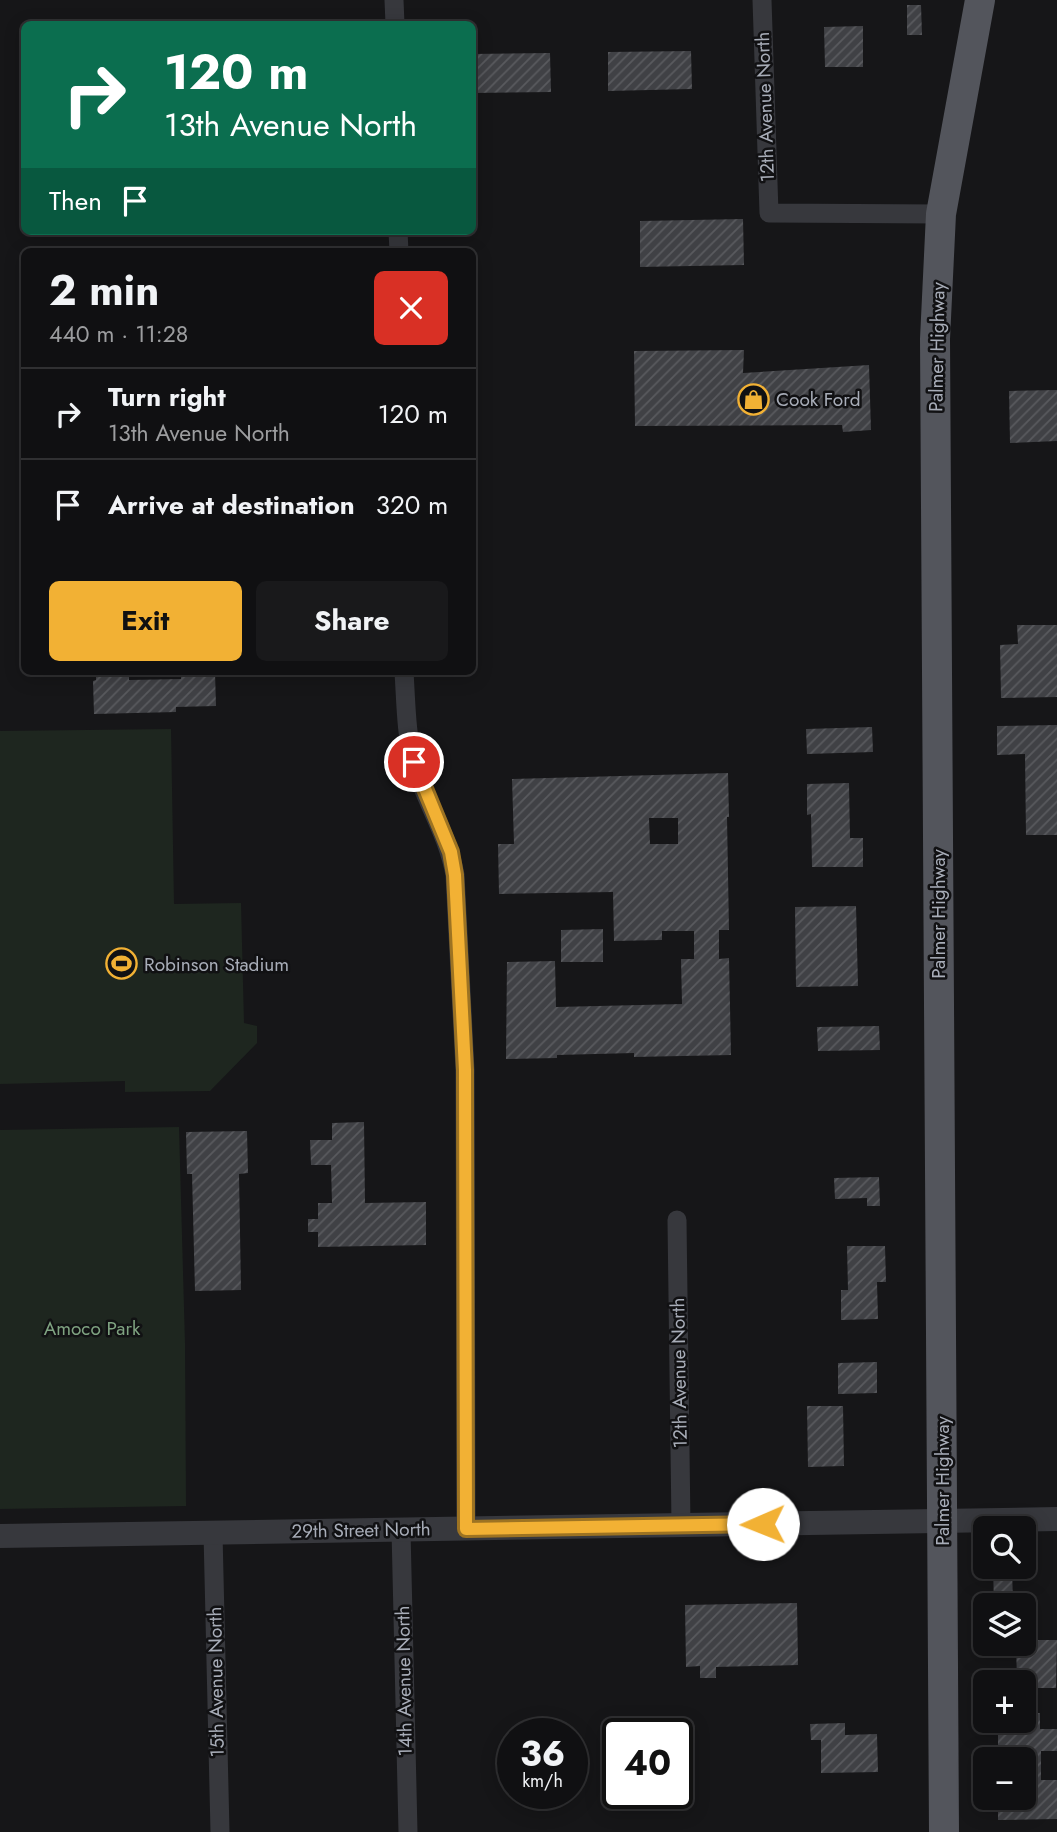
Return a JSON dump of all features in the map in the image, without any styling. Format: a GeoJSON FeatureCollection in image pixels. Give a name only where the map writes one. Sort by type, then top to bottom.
{"type":"FeatureCollection","features":[{"type":"Feature","properties":{"kind":"main road","name":"Palmer Highway"},"geometry":{"type":"LineString","coordinates":[[944,1832],[935,351],[941,214],[980,0]]}},
{"type":"Feature","properties":{"kind":"street"},"geometry":{"type":"LineString","coordinates":[[394,0],[395,21]]}},
{"type":"Feature","properties":{"kind":"street","name":"12th Avenue North"},"geometry":{"type":"LineString","coordinates":[[762,0],[769,213],[941,214]]}},
{"type":"Feature","properties":{"kind":"street"},"geometry":{"type":"LineString","coordinates":[[404,675],[414,762],[451,852],[455,875],[465,1070],[466,1529]]}},
{"type":"Feature","properties":{"kind":"street","name":"12th Avenue North"},"geometry":{"type":"LineString","coordinates":[[677,1220],[681,1525]]}},
{"type":"Feature","properties":{"kind":"street","name":"29th Street North"},"geometry":{"type":"LineString","coordinates":[[0,1536],[1057,1519]]}},
{"type":"Feature","properties":{"kind":"street","name":"14th Avenue North"},"geometry":{"type":"LineString","coordinates":[[401,1530],[408,1832]]}},
{"type":"Feature","properties":{"kind":"street","name":"15th Avenue North"},"geometry":{"type":"LineString","coordinates":[[213,1533],[220,1832]]}},
{"type":"Feature","properties":{"kind":"green space","name":"Robinson Stadium"},"geometry":{"type":"Polygon","coordinates":[[[171,729],[174,904],[241,903],[244,1023],[257,1026],[257,1043],[210,1091],[125,1092],[125,1081],[0,1084],[0,731],[171,729]]]}},
{"type":"Feature","properties":{"kind":"green space","name":"Amoco Park"},"geometry":{"type":"Polygon","coordinates":[[[179,1127],[186,1506],[0,1509],[0,1130],[179,1127]]]}},
{"type":"Feature","properties":{"kind":"building"},"geometry":{"type":"Polygon","coordinates":[[[907,5],[921,5],[922,35],[907,35],[907,5]]]}},
{"type":"Feature","properties":{"kind":"building"},"geometry":{"type":"Polygon","coordinates":[[[863,26],[863,67],[825,67],[824,27],[863,26]]]}},
{"type":"Feature","properties":{"kind":"building"},"geometry":{"type":"Polygon","coordinates":[[[691,51],[692,89],[608,91],[608,52],[691,51]]]}},
{"type":"Feature","properties":{"kind":"building"},"geometry":{"type":"Polygon","coordinates":[[[550,53],[551,92],[476,93],[476,54],[550,53]]]}},
{"type":"Feature","properties":{"kind":"building"},"geometry":{"type":"Polygon","coordinates":[[[743,219],[744,265],[640,267],[640,221],[743,219]]]}},
{"type":"Feature","properties":{"kind":"building","name":"Cook Ford"},"geometry":{"type":"Polygon","coordinates":[[[744,350],[743,373],[869,365],[871,430],[843,432],[842,425],[635,426],[634,351],[744,350]]]}},
{"type":"Feature","properties":{"kind":"building"},"geometry":{"type":"Polygon","coordinates":[[[1057,390],[1057,441],[1010,443],[1009,391],[1057,390]]]}},
{"type":"Feature","properties":{"kind":"building"},"geometry":{"type":"Polygon","coordinates":[[[1017,625],[1057,625],[1057,697],[1001,698],[1000,645],[1018,644],[1017,625]]]}},
{"type":"Feature","properties":{"kind":"building"},"geometry":{"type":"Polygon","coordinates":[[[96,675],[129,675],[129,680],[215,675],[216,706],[176,707],[176,712],[94,714],[93,681],[96,680],[96,675]]]}},
{"type":"Feature","properties":{"kind":"building"},"geometry":{"type":"Polygon","coordinates":[[[1057,725],[1057,835],[1026,835],[1025,754],[997,755],[997,726],[1057,725]]]}},
{"type":"Feature","properties":{"kind":"building"},"geometry":{"type":"Polygon","coordinates":[[[872,727],[873,752],[807,754],[806,729],[872,727]]]}},
{"type":"Feature","properties":{"kind":"building"},"geometry":{"type":"Polygon","coordinates":[[[728,773],[729,930],[719,930],[719,959],[729,958],[731,1055],[634,1057],[634,1053],[506,1059],[507,962],[555,961],[556,1007],[682,1004],[681,959],[694,959],[694,931],[662,931],[662,940],[614,941],[613,892],[499,894],[498,844],[514,844],[512,779],[728,773]],[[649,818],[650,844],[678,844],[678,818],[649,818]]]}},
{"type":"Feature","properties":{"kind":"building"},"geometry":{"type":"Polygon","coordinates":[[[849,783],[850,838],[863,838],[863,867],[812,867],[811,814],[807,815],[807,784],[849,783]]]}},
{"type":"Feature","properties":{"kind":"building"},"geometry":{"type":"Polygon","coordinates":[[[856,906],[858,986],[796,987],[795,907],[856,906]]]}},
{"type":"Feature","properties":{"kind":"building"},"geometry":{"type":"Polygon","coordinates":[[[603,929],[603,962],[561,962],[561,930],[603,929]]]}},
{"type":"Feature","properties":{"kind":"building"},"geometry":{"type":"Polygon","coordinates":[[[879,1026],[880,1050],[818,1051],[817,1027],[879,1026]]]}},
{"type":"Feature","properties":{"kind":"building"},"geometry":{"type":"Polygon","coordinates":[[[364,1122],[365,1203],[426,1202],[426,1245],[318,1247],[318,1232],[308,1232],[308,1219],[318,1219],[318,1203],[332,1203],[331,1165],[311,1165],[310,1140],[332,1140],[332,1123],[364,1122]]]}},
{"type":"Feature","properties":{"kind":"building"},"geometry":{"type":"Polygon","coordinates":[[[247,1131],[248,1173],[239,1174],[241,1290],[195,1291],[192,1174],[187,1174],[186,1132],[247,1131]]]}},
{"type":"Feature","properties":{"kind":"building"},"geometry":{"type":"Polygon","coordinates":[[[879,1177],[880,1206],[867,1206],[867,1198],[835,1199],[834,1178],[879,1177]]]}},
{"type":"Feature","properties":{"kind":"building"},"geometry":{"type":"Polygon","coordinates":[[[847,1246],[885,1246],[886,1282],[877,1282],[878,1319],[841,1320],[841,1290],[848,1290],[847,1246]]]}},
{"type":"Feature","properties":{"kind":"building"},"geometry":{"type":"Polygon","coordinates":[[[877,1362],[877,1393],[838,1394],[838,1363],[877,1362]]]}},
{"type":"Feature","properties":{"kind":"building"},"geometry":{"type":"Polygon","coordinates":[[[807,1406],[843,1406],[844,1466],[808,1467],[807,1406]]]}},
{"type":"Feature","properties":{"kind":"building"},"geometry":{"type":"Polygon","coordinates":[[[993,1579],[1012,1579],[1013,1593],[994,1593],[993,1579]]]}},
{"type":"Feature","properties":{"kind":"building"},"geometry":{"type":"Polygon","coordinates":[[[797,1603],[798,1665],[716,1667],[716,1678],[700,1678],[700,1666],[686,1667],[685,1605],[797,1603]]]}},
{"type":"Feature","properties":{"kind":"building"},"geometry":{"type":"Polygon","coordinates":[[[1036,1640],[1057,1640],[1056,1688],[1036,1688],[1036,1670],[1017,1670],[1016,1656],[1036,1656],[1036,1640]]]}},
{"type":"Feature","properties":{"kind":"building"},"geometry":{"type":"Polygon","coordinates":[[[1036,1713],[1040,1713],[1040,1729],[1057,1729],[1057,1751],[1041,1751],[1041,1780],[1057,1780],[1057,1819],[998,1820],[998,1810],[1036,1810],[1036,1747],[998,1747],[998,1733],[1036,1733],[1036,1713]]]}},
{"type":"Feature","properties":{"kind":"building"},"geometry":{"type":"Polygon","coordinates":[[[845,1723],[845,1735],[877,1734],[878,1772],[821,1773],[821,1740],[811,1740],[810,1724],[845,1723]]]}},
{"type":"Feature","properties":{"kind":"place","name":"Cook Ford"},"geometry":{"type":"Point","coordinates":[753,399]}},
{"type":"Feature","properties":{"kind":"place","name":"Robinson Stadium"},"geometry":{"type":"Point","coordinates":[121,964]}},
{"type":"Feature","properties":{"kind":"route"},"geometry":{"type":"LineString","coordinates":[[414,762],[451,852],[455,875],[465,1070],[466,1529],[763,1524]]}}]}
